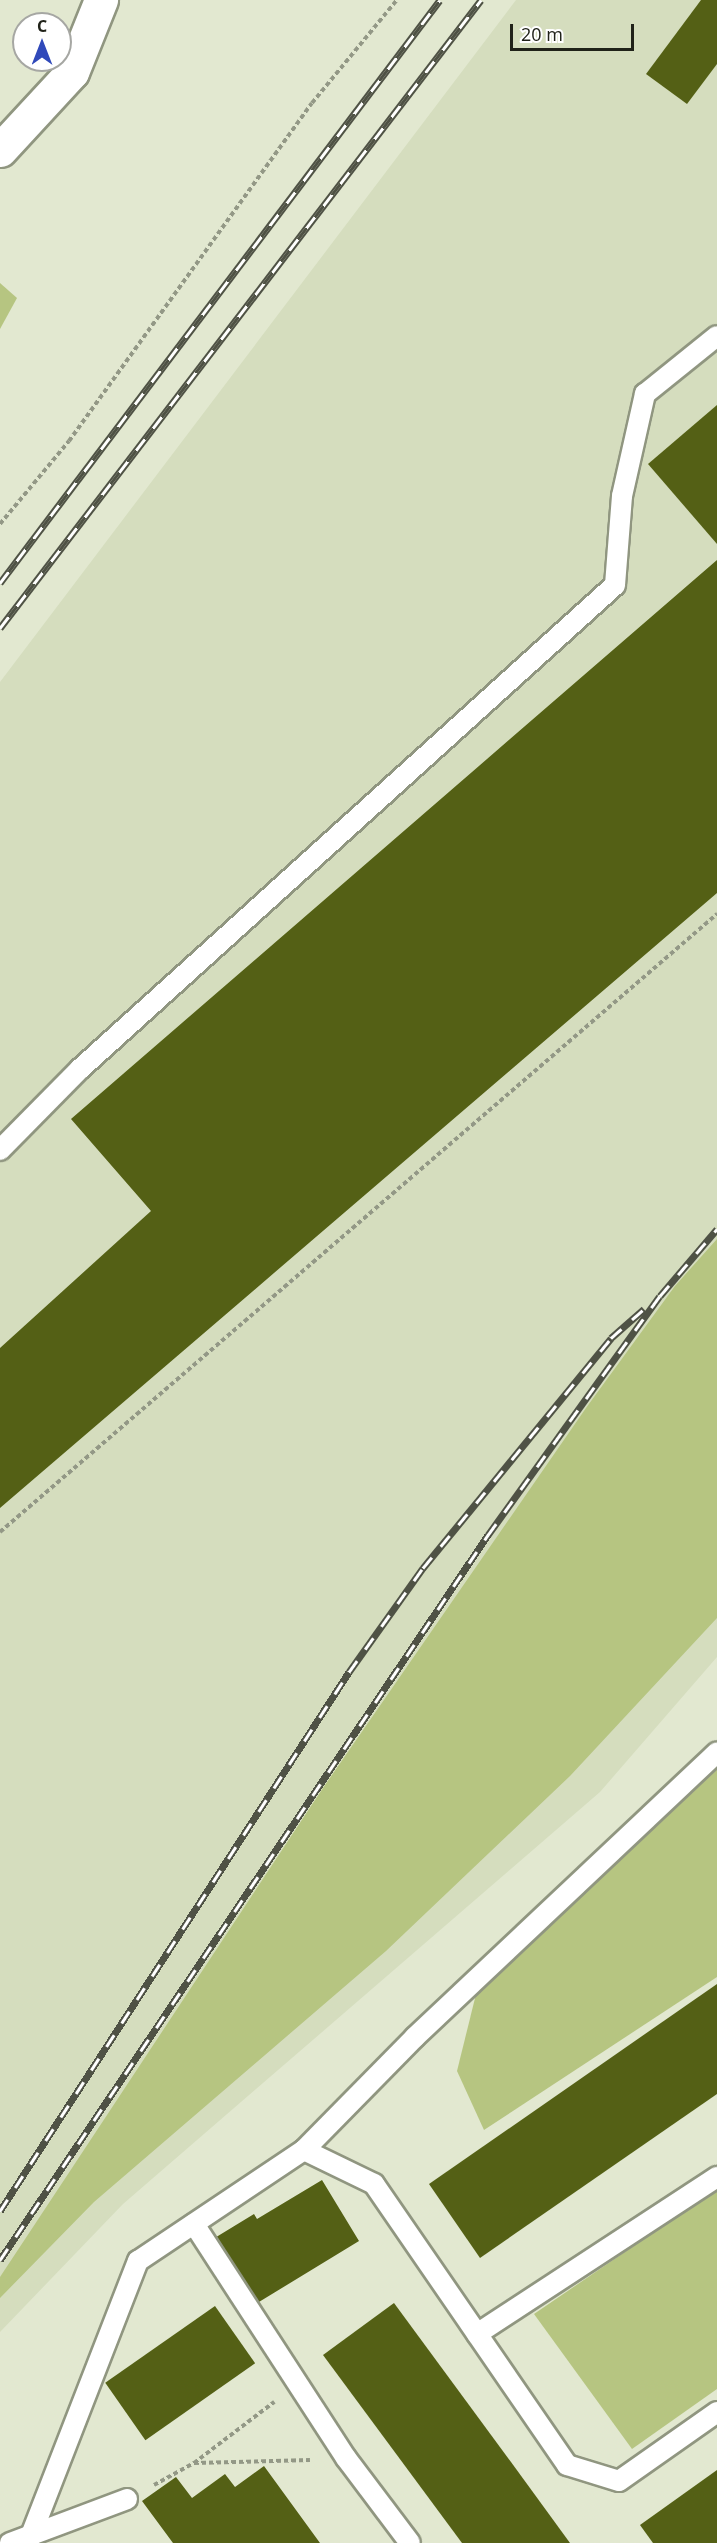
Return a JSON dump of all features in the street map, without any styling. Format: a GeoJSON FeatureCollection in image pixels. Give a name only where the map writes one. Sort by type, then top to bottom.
{"type":"FeatureCollection","features":[{"type":"Feature","properties":{"kind":"street"},"geometry":{"type":"LineString","coordinates":[[0,150],[72,72],[101,0]]}},
{"type":"Feature","properties":{"kind":"lane"},"geometry":{"type":"LineString","coordinates":[[0,1150],[80,1069],[615,585],[622,496],[645,394],[717,336]]}},
{"type":"Feature","properties":{"kind":"lane"},"geometry":{"type":"LineString","coordinates":[[30,2539],[138,2261],[304,2150],[416,2037],[717,1752]]}},
{"type":"Feature","properties":{"kind":"lane"},"geometry":{"type":"LineString","coordinates":[[304,2150],[374,2184],[567,2465],[620,2481],[717,2412]]}},
{"type":"Feature","properties":{"kind":"lane"},"geometry":{"type":"LineString","coordinates":[[477,2334],[717,2177]]}},
{"type":"Feature","properties":{"kind":"lane"},"geometry":{"type":"LineString","coordinates":[[194,2224],[346,2458],[410,2543]]}},
{"type":"Feature","properties":{"kind":"lane"},"geometry":{"type":"LineString","coordinates":[[10,2543],[30,2539],[127,2499]]}},
{"type":"Feature","properties":{"kind":"path"},"geometry":{"type":"LineString","coordinates":[[0,524],[69,441],[312,103],[396,0]]}},
{"type":"Feature","properties":{"kind":"path"},"geometry":{"type":"LineString","coordinates":[[0,1532],[717,914]]}},
{"type":"Feature","properties":{"kind":"path"},"geometry":{"type":"LineString","coordinates":[[127,2499],[194,2463],[298,2383]]}},
{"type":"Feature","properties":{"kind":"path"},"geometry":{"type":"LineString","coordinates":[[194,2463],[346,2458]]}},
{"type":"Feature","properties":{"kind":"shaded area"},"geometry":{"type":"Polygon","coordinates":[[[516,0],[717,0],[717,1657],[600,1792],[123,2204],[0,2332],[0,682],[516,0]]]}},
{"type":"Feature","properties":{"kind":"green space"},"geometry":{"type":"Polygon","coordinates":[[[0,283],[17,298],[0,329],[0,283]]]}},
{"type":"Feature","properties":{"kind":"green space"},"geometry":{"type":"Polygon","coordinates":[[[717,1239],[717,1618],[570,1776],[386,1951],[94,2202],[0,2298],[0,2277],[323,1788],[586,1408],[675,1286],[717,1239]]]}},
{"type":"Feature","properties":{"kind":"green space"},"geometry":{"type":"Polygon","coordinates":[[[717,1766],[717,1977],[484,2130],[457,2071],[479,1982],[717,1766]]]}},
{"type":"Feature","properties":{"kind":"green space"},"geometry":{"type":"Polygon","coordinates":[[[717,2189],[717,2389],[632,2449],[534,2314],[717,2189]]]}},
{"type":"Feature","properties":{"kind":"building"},"geometry":{"type":"Polygon","coordinates":[[[701,0],[717,0],[717,64],[687,104],[646,74],[701,0]]]}},
{"type":"Feature","properties":{"kind":"building"},"geometry":{"type":"Polygon","coordinates":[[[717,405],[717,544],[648,464],[717,405]]]}},
{"type":"Feature","properties":{"kind":"building"},"geometry":{"type":"Polygon","coordinates":[[[717,560],[717,893],[0,1508],[0,1348],[151,1211],[71,1119],[717,560]]]}},
{"type":"Feature","properties":{"kind":"building"},"geometry":{"type":"Polygon","coordinates":[[[717,1984],[717,2094],[480,2258],[429,2184],[717,1984]]]}},
{"type":"Feature","properties":{"kind":"building"},"geometry":{"type":"Polygon","coordinates":[[[322,2180],[359,2241],[254,2305],[213,2239],[254,2214],[257,2219],[322,2180]]]}},
{"type":"Feature","properties":{"kind":"building"},"geometry":{"type":"Polygon","coordinates":[[[394,2303],[570,2543],[462,2543],[323,2355],[394,2303]]]}},
{"type":"Feature","properties":{"kind":"building"},"geometry":{"type":"Polygon","coordinates":[[[215,2306],[255,2363],[145,2440],[105,2383],[215,2306]]]}},
{"type":"Feature","properties":{"kind":"building"},"geometry":{"type":"Polygon","coordinates":[[[264,2466],[320,2543],[173,2543],[142,2501],[176,2477],[192,2498],[225,2474],[235,2487],[264,2466]]]}},
{"type":"Feature","properties":{"kind":"building"},"geometry":{"type":"Polygon","coordinates":[[[717,2470],[717,2543],[653,2543],[640,2525],[717,2470]]]}},
{"type":"Feature","properties":{"kind":"railway"},"geometry":{"type":"LineString","coordinates":[[0,583],[440,0]]}},
{"type":"Feature","properties":{"kind":"railway"},"geometry":{"type":"LineString","coordinates":[[0,628],[481,0]]}},
{"type":"Feature","properties":{"kind":"railway"},"geometry":{"type":"LineString","coordinates":[[0,2260],[488,1535],[660,1296],[717,1229]]}},
{"type":"Feature","properties":{"kind":"railway"},"geometry":{"type":"LineString","coordinates":[[0,2211],[349,1672],[423,1568],[611,1338],[644,1309]]}}]}
